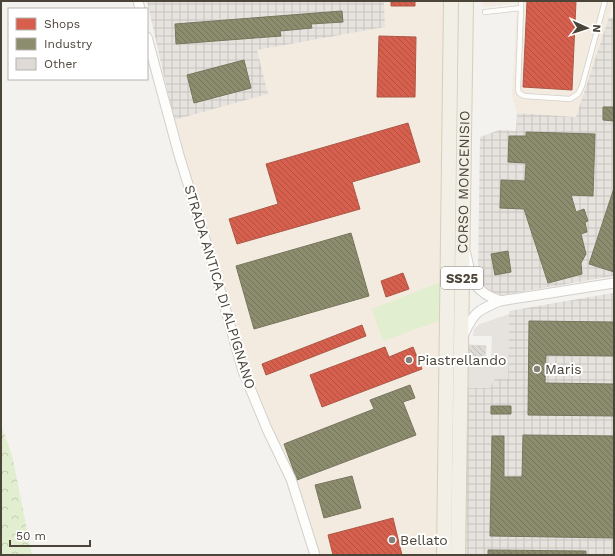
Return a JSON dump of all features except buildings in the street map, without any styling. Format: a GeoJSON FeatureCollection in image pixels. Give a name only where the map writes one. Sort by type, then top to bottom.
{"type":"FeatureCollection","features":[{"type":"Feature","properties":{"kind":"main road","name":"CORSO MONCENISIO"},"geometry":{"type":"LineString","coordinates":[[444,555],[452,1]]}},
{"type":"Feature","properties":{"kind":"main road","name":"CORSO MONCENISIO"},"geometry":{"type":"LineString","coordinates":[[458,555],[466,1]]}},
{"type":"Feature","properties":{"kind":"street","name":"STRADA ANTICA DI ALPIGNANO"},"geometry":{"type":"LineString","coordinates":[[148,41],[179,155],[211,258],[243,372],[291,479],[314,555]]}},
{"type":"Feature","properties":{"kind":"street"},"geometry":{"type":"LineString","coordinates":[[462,242],[473,280],[478,288],[483,293],[500,301]]}},
{"type":"Feature","properties":{"kind":"street"},"geometry":{"type":"LineString","coordinates":[[461,338],[471,318],[476,313],[483,308],[500,301],[614,283]]}},
{"type":"Feature","properties":{"kind":"lane"},"geometry":{"type":"LineString","coordinates":[[521,1],[519,93],[524,96],[570,99],[578,94],[582,86],[605,1]]}},
{"type":"Feature","properties":{"kind":"lane"},"geometry":{"type":"LineString","coordinates":[[485,12],[521,8]]}},
{"type":"Feature","properties":{"kind":"shaded area"},"geometry":{"type":"Polygon","coordinates":[[[147,1],[384,1],[385,27],[257,50],[268,94],[174,120],[147,1]]]}},
{"type":"Feature","properties":{"kind":"shaded area"},"geometry":{"type":"Polygon","coordinates":[[[384,1],[445,1],[438,555],[319,555],[295,481],[248,373],[234,327],[207,225],[174,120],[268,94],[257,50],[385,27],[384,1]]]}},
{"type":"Feature","properties":{"kind":"shaded area"},"geometry":{"type":"Polygon","coordinates":[[[483,1],[614,1],[576,117],[517,113],[512,96],[517,3],[483,7],[483,1]]]}},
{"type":"Feature","properties":{"kind":"shaded area"},"geometry":{"type":"Polygon","coordinates":[[[609,17],[614,19],[614,276],[502,295],[495,294],[487,290],[482,283],[478,272],[480,137],[499,130],[516,131],[517,113],[576,117],[609,17]]]}},
{"type":"Feature","properties":{"kind":"shaded area"},"geometry":{"type":"Polygon","coordinates":[[[613,293],[614,555],[465,555],[468,388],[490,388],[494,379],[508,378],[509,311],[613,293]]]}},
{"type":"Feature","properties":{"kind":"shaded area"},"geometry":{"type":"Polygon","coordinates":[[[509,314],[508,379],[494,379],[490,388],[468,388],[468,360],[491,360],[492,336],[473,336],[474,330],[480,324],[509,314]]]}},
{"type":"Feature","properties":{"kind":"green space"},"geometry":{"type":"Polygon","coordinates":[[[441,282],[441,320],[383,341],[372,309],[441,282]]]}},
{"type":"Feature","properties":{"kind":"green space"},"geometry":{"type":"Polygon","coordinates":[[[1,425],[12,455],[32,555],[1,555],[1,425]]]}},
{"type":"Feature","properties":{"kind":"place","name":"Piastrellando"},"geometry":{"type":"Point","coordinates":[409,360]}},
{"type":"Feature","properties":{"kind":"place","name":"Maris"},"geometry":{"type":"Point","coordinates":[537,369]}},
{"type":"Feature","properties":{"kind":"place","name":"Bellato"},"geometry":{"type":"Point","coordinates":[392,540]}}]}
